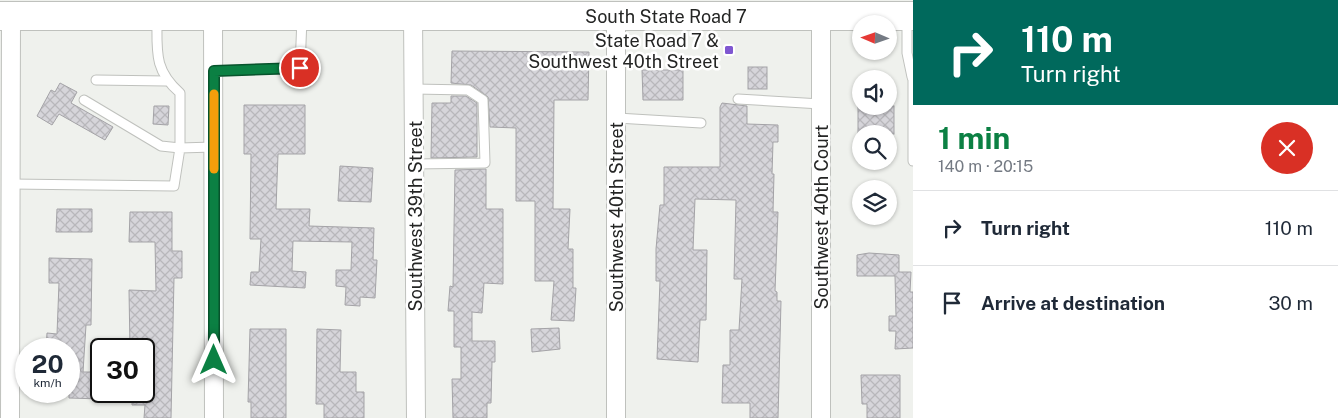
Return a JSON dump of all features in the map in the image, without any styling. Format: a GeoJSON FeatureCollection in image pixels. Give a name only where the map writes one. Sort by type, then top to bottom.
{"type":"FeatureCollection","features":[{"type":"Feature","properties":{"kind":"main road"},"geometry":{"type":"LineString","coordinates":[[145,15],[179,0]]}},
{"type":"Feature","properties":{"kind":"main road","name":"South State Road 7"},"geometry":{"type":"LineString","coordinates":[[6,16],[145,15],[218,7],[302,14],[910,16]]}},
{"type":"Feature","properties":{"kind":"street"},"geometry":{"type":"LineString","coordinates":[[214,418],[214,71],[218,7]]}},
{"type":"Feature","properties":{"kind":"street","name":"Southwest 39th Street"},"geometry":{"type":"LineString","coordinates":[[414,14],[416,418]]}},
{"type":"Feature","properties":{"kind":"street","name":"Southwest 40th Street"},"geometry":{"type":"LineString","coordinates":[[616,15],[616,418]]}},
{"type":"Feature","properties":{"kind":"street"},"geometry":{"type":"LineString","coordinates":[[6,16],[11,184],[6,256],[5,388],[10,418]]}},
{"type":"Feature","properties":{"kind":"street","name":"Southwest 40th Court"},"geometry":{"type":"LineString","coordinates":[[821,16],[821,418]]}},
{"type":"Feature","properties":{"kind":"lane"},"geometry":{"type":"LineString","coordinates":[[214,71],[300,68],[302,14]]}},
{"type":"Feature","properties":{"kind":"lane"},"geometry":{"type":"LineString","coordinates":[[11,184],[174,186],[180,148],[180,93],[166,81],[145,15]]}},
{"type":"Feature","properties":{"kind":"lane"},"geometry":{"type":"LineString","coordinates":[[910,16],[907,53],[912,77],[913,161]]}},
{"type":"Feature","properties":{"kind":"lane"},"geometry":{"type":"LineString","coordinates":[[96,80],[166,81]]}},
{"type":"Feature","properties":{"kind":"lane"},"geometry":{"type":"LineString","coordinates":[[414,89],[468,90],[483,100],[485,163],[414,164]]}},
{"type":"Feature","properties":{"kind":"lane"},"geometry":{"type":"LineString","coordinates":[[738,99],[821,104]]}},
{"type":"Feature","properties":{"kind":"lane"},"geometry":{"type":"LineString","coordinates":[[84,100],[161,146],[180,148],[214,146]]}},
{"type":"Feature","properties":{"kind":"lane"},"geometry":{"type":"LineString","coordinates":[[617,118],[701,123]]}},
{"type":"Feature","properties":{"kind":"building"},"geometry":{"type":"Polygon","coordinates":[[[452,51],[589,52],[588,100],[554,100],[553,209],[570,209],[568,249],[573,249],[573,288],[576,288],[574,321],[551,320],[554,281],[535,281],[535,201],[516,201],[516,128],[490,127],[488,97],[471,85],[451,83],[452,51]]]}},
{"type":"Feature","properties":{"kind":"building"},"geometry":{"type":"Polygon","coordinates":[[[748,67],[767,67],[767,89],[748,89],[748,67]]]}},
{"type":"Feature","properties":{"kind":"building"},"geometry":{"type":"Polygon","coordinates":[[[642,70],[683,70],[683,100],[643,100],[642,70]]]}},
{"type":"Feature","properties":{"kind":"building"},"geometry":{"type":"Polygon","coordinates":[[[60,83],[77,92],[71,103],[113,127],[105,140],[59,114],[52,125],[37,116],[51,90],[55,92],[60,83]]]}},
{"type":"Feature","properties":{"kind":"building"},"geometry":{"type":"Polygon","coordinates":[[[451,96],[466,96],[477,103],[477,157],[431,158],[432,103],[451,103],[451,96]]]}},
{"type":"Feature","properties":{"kind":"building"},"geometry":{"type":"Polygon","coordinates":[[[722,103],[747,106],[747,124],[778,125],[778,142],[773,142],[772,174],[774,174],[773,212],[778,212],[775,291],[777,292],[777,301],[781,301],[778,418],[750,418],[750,403],[722,403],[723,365],[730,365],[730,330],[739,330],[742,279],[734,279],[736,200],[695,199],[693,250],[707,250],[706,320],[700,320],[698,362],[657,359],[660,281],[656,281],[656,249],[660,205],[664,205],[664,167],[720,167],[720,107],[722,103]]]}},
{"type":"Feature","properties":{"kind":"building"},"geometry":{"type":"Polygon","coordinates":[[[244,105],[305,105],[305,154],[278,154],[276,209],[310,209],[309,226],[374,228],[373,260],[377,260],[375,298],[360,297],[360,306],[345,305],[346,287],[336,286],[336,270],[351,270],[352,242],[293,241],[292,271],[306,272],[305,288],[250,285],[251,272],[259,272],[261,239],[250,239],[251,154],[244,154],[244,105]]]}},
{"type":"Feature","properties":{"kind":"building"},"geometry":{"type":"Polygon","coordinates":[[[154,106],[169,106],[168,125],[153,124],[154,106]]]}},
{"type":"Feature","properties":{"kind":"building"},"geometry":{"type":"Polygon","coordinates":[[[858,115],[894,115],[894,125],[858,125],[858,115]]]}},
{"type":"Feature","properties":{"kind":"building"},"geometry":{"type":"Polygon","coordinates":[[[340,166],[373,168],[371,202],[338,201],[340,166]]]}},
{"type":"Feature","properties":{"kind":"building"},"geometry":{"type":"Polygon","coordinates":[[[486,169],[486,209],[503,209],[503,284],[484,283],[482,313],[472,312],[472,341],[495,341],[495,362],[492,362],[491,403],[487,403],[487,418],[453,418],[452,379],[461,379],[461,347],[454,347],[454,311],[448,311],[450,286],[453,287],[455,170],[486,169]]]}},
{"type":"Feature","properties":{"kind":"building"},"geometry":{"type":"Polygon","coordinates":[[[57,209],[92,209],[92,232],[56,232],[57,209]]]}},
{"type":"Feature","properties":{"kind":"building"},"geometry":{"type":"Polygon","coordinates":[[[130,212],[172,212],[172,251],[182,251],[182,278],[174,278],[171,418],[144,418],[145,405],[132,405],[132,403],[155,403],[155,338],[130,338],[129,290],[156,291],[155,242],[129,242],[130,212]]]}},
{"type":"Feature","properties":{"kind":"building"},"geometry":{"type":"Polygon","coordinates":[[[869,253],[899,255],[899,272],[911,272],[910,292],[913,292],[913,348],[895,349],[896,331],[889,331],[889,316],[896,316],[895,276],[857,276],[857,255],[869,253]]]}},
{"type":"Feature","properties":{"kind":"building"},"geometry":{"type":"Polygon","coordinates":[[[49,258],[92,259],[91,325],[86,325],[83,372],[90,372],[90,399],[80,398],[80,338],[47,338],[47,333],[57,334],[59,283],[49,283],[49,258]]]}},
{"type":"Feature","properties":{"kind":"building"},"geometry":{"type":"Polygon","coordinates":[[[559,328],[560,349],[532,352],[531,329],[559,328]]]}},
{"type":"Feature","properties":{"kind":"building"},"geometry":{"type":"Polygon","coordinates":[[[250,329],[286,329],[286,418],[251,418],[251,402],[248,402],[250,329]]]}},
{"type":"Feature","properties":{"kind":"building"},"geometry":{"type":"Polygon","coordinates":[[[317,329],[341,330],[340,372],[356,372],[356,392],[364,392],[364,418],[324,418],[324,404],[316,404],[317,329]]]}},
{"type":"Feature","properties":{"kind":"building"},"geometry":{"type":"Polygon","coordinates":[[[861,375],[900,375],[900,418],[867,418],[867,404],[862,404],[861,375]]]}},
{"type":"Feature","properties":{"kind":"slow traffic"},"geometry":{"type":"LineString","coordinates":[[214,94],[214,169]]}},
{"type":"Feature","properties":{"kind":"place","name":"State Road 7 & Southwest 40th Street"},"geometry":{"type":"Point","coordinates":[729,50]}},
{"type":"Feature","properties":{"kind":"route"},"geometry":{"type":"LineString","coordinates":[[214,360],[214,71],[300,68]]}}]}
